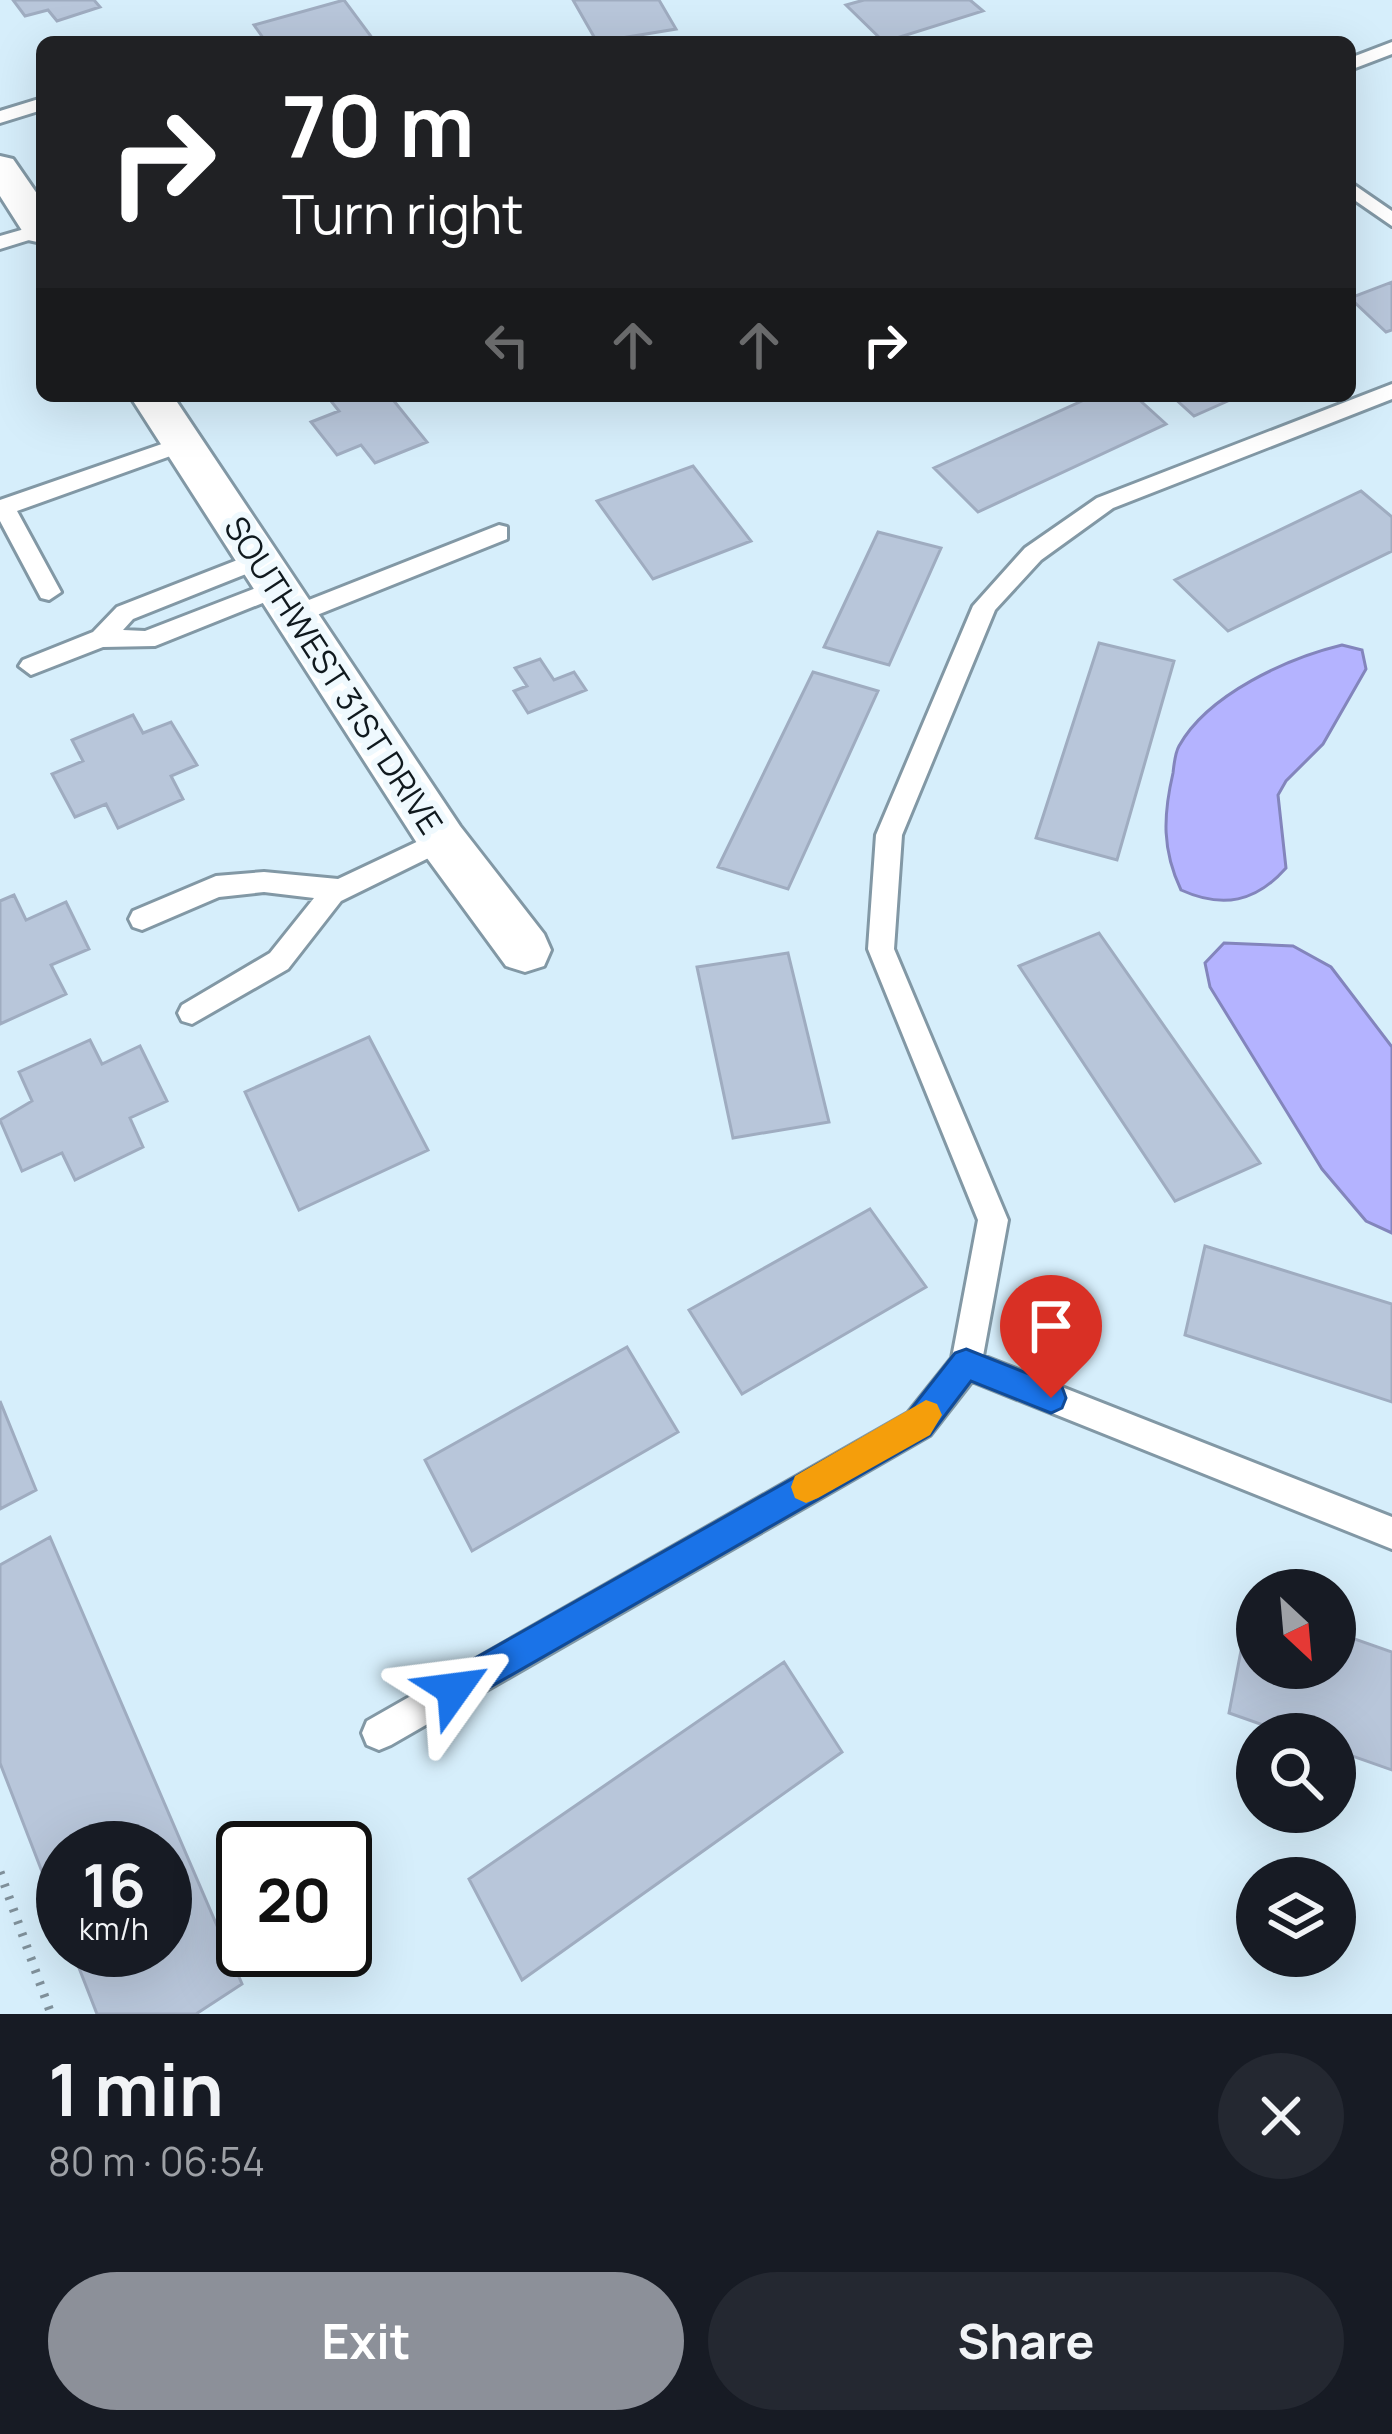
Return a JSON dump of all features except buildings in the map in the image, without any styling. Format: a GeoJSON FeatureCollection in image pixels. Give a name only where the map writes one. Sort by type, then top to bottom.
{"type":"FeatureCollection","features":[{"type":"Feature","properties":{"kind":"street"},"geometry":{"type":"LineString","coordinates":[[0,166],[36,221]]}},
{"type":"Feature","properties":{"kind":"street","name":"SOUTHWEST 31ST DRIVE"},"geometry":{"type":"LineString","coordinates":[[155,402],[442,840],[525,950]]}},
{"type":"Feature","properties":{"kind":"lane"},"geometry":{"type":"LineString","coordinates":[[1356,62],[1392,47]]}},
{"type":"Feature","properties":{"kind":"lane"},"geometry":{"type":"LineString","coordinates":[[0,117],[36,106]]}},
{"type":"Feature","properties":{"kind":"lane"},"geometry":{"type":"LineString","coordinates":[[1356,193],[1392,220]]}},
{"type":"Feature","properties":{"kind":"lane"},"geometry":{"type":"LineString","coordinates":[[0,243],[36,232]]}},
{"type":"Feature","properties":{"kind":"lane"},"geometry":{"type":"LineString","coordinates":[[379,1733],[919,1424],[966,1364],[993,1220],[881,949],[889,835],[985,606],[1033,554],[1105,503],[1392,391]]}},
{"type":"Feature","properties":{"kind":"lane"},"geometry":{"type":"LineString","coordinates":[[50,592],[4,507],[182,444]]}},
{"type":"Feature","properties":{"kind":"lane"},"geometry":{"type":"LineString","coordinates":[[31,666],[101,638],[147,640],[276,588],[499,533]]}},
{"type":"Feature","properties":{"kind":"lane"},"geometry":{"type":"LineString","coordinates":[[192,1013],[279,961],[332,894],[442,840]]}},
{"type":"Feature","properties":{"kind":"lane"},"geometry":{"type":"LineString","coordinates":[[142,919],[216,887],[264,882],[341,890]]}},
{"type":"Feature","properties":{"kind":"lane"},"geometry":{"type":"LineString","coordinates":[[966,1364],[1392,1533]]}},
{"type":"Feature","properties":{"kind":"path"},"geometry":{"type":"LineString","coordinates":[[0,1872],[51,2014]]}},
{"type":"Feature","properties":{"kind":"water"},"geometry":{"type":"Polygon","coordinates":[[[1342,645],[1362,650],[1366,669],[1323,744],[1278,795],[1286,868],[1263,888],[1238,899],[1211,899],[1181,890],[1166,833],[1179,746],[1209,710],[1251,681],[1342,645]]]}},
{"type":"Feature","properties":{"kind":"water"},"geometry":{"type":"Polygon","coordinates":[[[1224,943],[1293,946],[1331,967],[1392,1047],[1392,1233],[1366,1221],[1322,1169],[1210,987],[1205,963],[1224,943]]]}},
{"type":"Feature","properties":{"kind":"slow traffic"},"geometry":{"type":"LineString","coordinates":[[806,1487],[919,1424],[926,1415]]}},
{"type":"Feature","properties":{"kind":"route"},"geometry":{"type":"LineString","coordinates":[[454,1689],[919,1424],[966,1364],[1051,1398]]}}]}
